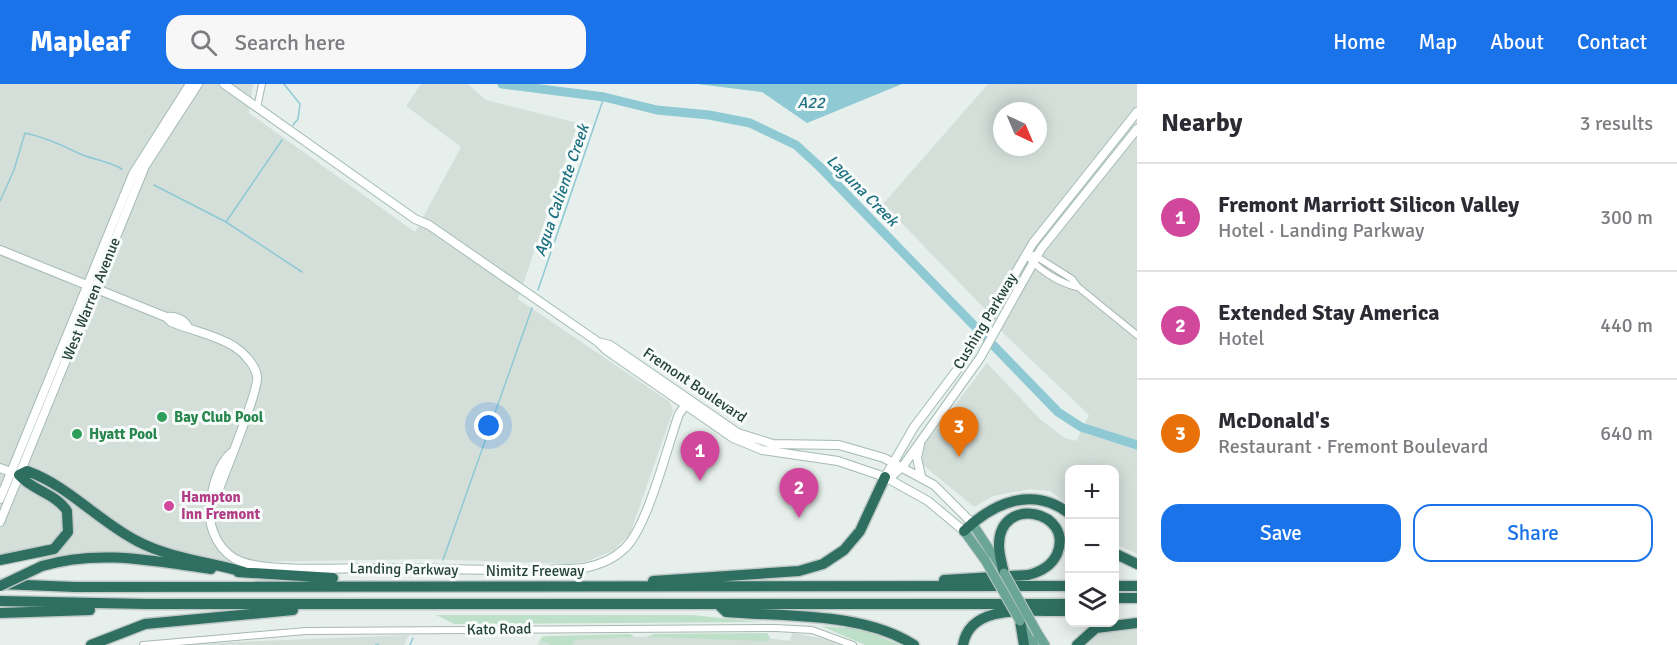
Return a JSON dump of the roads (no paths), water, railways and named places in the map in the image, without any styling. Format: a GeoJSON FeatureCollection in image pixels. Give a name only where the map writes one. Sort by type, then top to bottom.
{"type":"FeatureCollection","features":[{"type":"Feature","properties":{"kind":"highway"},"geometry":{"type":"LineString","coordinates":[[16,474],[27,471],[59,485],[119,531],[138,542],[244,572]]}},
{"type":"Feature","properties":{"kind":"highway"},"geometry":{"type":"LineString","coordinates":[[0,560],[54,549],[65,539],[70,525],[67,511],[59,500],[29,486],[16,474]]}},
{"type":"Feature","properties":{"kind":"highway"},"geometry":{"type":"LineString","coordinates":[[645,586],[656,580],[799,571],[823,564],[844,550],[860,531],[885,477]]}},
{"type":"Feature","properties":{"kind":"highway"},"geometry":{"type":"LineString","coordinates":[[968,527],[993,507],[1018,499],[1033,499],[1054,504],[1065,511]]}},
{"type":"Feature","properties":{"kind":"highway"},"geometry":{"type":"LineString","coordinates":[[860,587],[1028,576],[1039,572],[1054,560],[1059,547],[1058,533],[1043,516],[1020,514],[1003,529],[993,557],[1004,573]]}},
{"type":"Feature","properties":{"kind":"highway"},"geometry":{"type":"LineString","coordinates":[[1119,555],[1137,564]]}},
{"type":"Feature","properties":{"kind":"highway"},"geometry":{"type":"LineString","coordinates":[[0,585],[42,566],[70,559],[110,556],[244,572],[341,579],[355,585]]}},
{"type":"Feature","properties":{"kind":"highway","name":"Nimitz Freeway"},"geometry":{"type":"LineString","coordinates":[[0,585],[75,587],[1065,586]]}},
{"type":"Feature","properties":{"kind":"highway"},"geometry":{"type":"LineString","coordinates":[[1119,586],[1137,586]]}},
{"type":"Feature","properties":{"kind":"highway"},"geometry":{"type":"LineString","coordinates":[[0,595],[81,598],[1065,598]]}},
{"type":"Feature","properties":{"kind":"highway"},"geometry":{"type":"LineString","coordinates":[[1119,602],[1137,598]]}},
{"type":"Feature","properties":{"kind":"highway"},"geometry":{"type":"LineString","coordinates":[[0,601],[146,604],[1065,604]]}},
{"type":"Feature","properties":{"kind":"highway"},"geometry":{"type":"LineString","coordinates":[[1119,603],[1137,604]]}},
{"type":"Feature","properties":{"kind":"highway"},"geometry":{"type":"LineString","coordinates":[[0,613],[128,609],[146,604]]}},
{"type":"Feature","properties":{"kind":"highway"},"geometry":{"type":"LineString","coordinates":[[91,645],[145,624],[291,610],[306,604]]}},
{"type":"Feature","properties":{"kind":"highway"},"geometry":{"type":"LineString","coordinates":[[719,605],[726,612],[870,624],[893,632],[914,645]]}},
{"type":"Feature","properties":{"kind":"highway"},"geometry":{"type":"LineString","coordinates":[[963,645],[965,634],[972,624],[992,614],[1065,610]]}},
{"type":"Feature","properties":{"kind":"highway"},"geometry":{"type":"LineString","coordinates":[[1020,621],[1030,640]]}},
{"type":"Feature","properties":{"kind":"highway"},"geometry":{"type":"LineString","coordinates":[[1077,645],[1096,628],[1137,623]]}},
{"type":"Feature","properties":{"kind":"main road"},"geometry":{"type":"LineString","coordinates":[[194,86],[203,84]]}},
{"type":"Feature","properties":{"kind":"main road","name":"Fremont Boulevard"},"geometry":{"type":"LineString","coordinates":[[224,84],[405,212],[432,227],[598,342],[606,350],[738,433],[781,444],[849,446],[903,466],[921,476],[945,494],[993,557],[1020,621]]}},
{"type":"Feature","properties":{"kind":"main road","name":"West Warren Avenue"},"geometry":{"type":"LineString","coordinates":[[0,522],[16,474],[91,288],[133,174],[194,86]]}},
{"type":"Feature","properties":{"kind":"main road","name":"Cushing Parkway"},"geometry":{"type":"LineString","coordinates":[[885,477],[975,344],[1026,254],[1137,112]]}},
{"type":"Feature","properties":{"kind":"main road","name":"Cushing Parkway"},"geometry":{"type":"LineString","coordinates":[[885,477],[893,475],[903,466],[983,352],[1035,259],[1137,129]]}},
{"type":"Feature","properties":{"kind":"main road","name":"Landing Parkway"},"geometry":{"type":"LineString","coordinates":[[0,250],[233,346],[249,359],[253,369],[251,373],[255,390],[231,453],[224,459],[213,494],[210,521],[214,536],[229,554],[249,564],[323,568],[584,568],[611,559],[632,540],[644,517],[679,414],[687,403]]}},
{"type":"Feature","properties":{"kind":"main road","name":"Fremont Boulevard"},"geometry":{"type":"LineString","coordinates":[[687,403],[726,434],[762,450],[838,461],[885,477],[927,500],[968,527]]}},
{"type":"Feature","properties":{"kind":"main road"},"geometry":{"type":"LineString","coordinates":[[921,476],[918,452],[925,433]]}},
{"type":"Feature","properties":{"kind":"main road"},"geometry":{"type":"LineString","coordinates":[[762,450],[781,444]]}},
{"type":"Feature","properties":{"kind":"main road"},"geometry":{"type":"LineString","coordinates":[[790,455],[796,449],[811,446]]}},
{"type":"Feature","properties":{"kind":"main road"},"geometry":{"type":"LineString","coordinates":[[0,468],[16,474]]}},
{"type":"Feature","properties":{"kind":"main road","name":"West Warren Avenue"},"geometry":{"type":"LineString","coordinates":[[0,499],[16,474]]}},
{"type":"Feature","properties":{"kind":"main road"},"geometry":{"type":"LineString","coordinates":[[1004,573],[1030,640],[1045,645]]}},
{"type":"Feature","properties":{"kind":"street"},"geometry":{"type":"LineString","coordinates":[[257,108],[262,84]]}},
{"type":"Feature","properties":{"kind":"street"},"geometry":{"type":"LineString","coordinates":[[1026,254],[1068,285],[1078,287],[1137,335]]}},
{"type":"Feature","properties":{"kind":"street","name":"Kato Road"},"geometry":{"type":"LineString","coordinates":[[143,645],[306,630],[776,628],[812,630],[853,645]]}},
{"type":"Feature","properties":{"kind":"water","name":"A22"},"geometry":{"type":"Polygon","coordinates":[[[697,84],[902,84],[807,123],[762,92],[697,84]]]}},
{"type":"Feature","properties":{"kind":"waterway"},"geometry":{"type":"LineString","coordinates":[[284,84],[300,104],[298,119],[293,125]]}},
{"type":"Feature","properties":{"kind":"waterway","name":"Laguna Creek"},"geometry":{"type":"LineString","coordinates":[[502,84],[604,97],[657,110],[709,115],[750,123],[796,145],[1058,412],[1081,427],[1137,445]]}},
{"type":"Feature","properties":{"kind":"waterway","name":"Agua Caliente Creek"},"geometry":{"type":"LineString","coordinates":[[538,290],[604,97]]}},
{"type":"Feature","properties":{"kind":"waterway"},"geometry":{"type":"LineString","coordinates":[[0,201],[14,170],[25,133],[52,141],[122,169]]}},
{"type":"Feature","properties":{"kind":"waterway"},"geometry":{"type":"LineString","coordinates":[[154,185],[226,222],[282,140]]}},
{"type":"Feature","properties":{"kind":"waterway"},"geometry":{"type":"LineString","coordinates":[[226,222],[302,272]]}},
{"type":"Feature","properties":{"kind":"waterway","name":"Agua Caliente Creek"},"geometry":{"type":"LineString","coordinates":[[443,560],[532,308]]}},
{"type":"Feature","properties":{"kind":"waterway","name":"Agua Caliente Creek"},"geometry":{"type":"LineString","coordinates":[[410,645],[413,638]]}},
{"type":"Feature","properties":{"kind":"place","name":"Bay Club Pool"},"geometry":{"type":"Point","coordinates":[162,417]}},
{"type":"Feature","properties":{"kind":"place","name":"Hyatt Pool"},"geometry":{"type":"Point","coordinates":[77,434]}},
{"type":"Feature","properties":{"kind":"place","name":"McDonald's"},"geometry":{"type":"Point","coordinates":[959,457]}},
{"type":"Feature","properties":{"kind":"place","name":"Fremont Marriott Silicon Valley"},"geometry":{"type":"Point","coordinates":[700,481]}},
{"type":"Feature","properties":{"kind":"place","name":"Hampton Inn Fremont"},"geometry":{"type":"Point","coordinates":[169,506]}},
{"type":"Feature","properties":{"kind":"place","name":"Extended Stay America"},"geometry":{"type":"Point","coordinates":[799,518]}}]}
